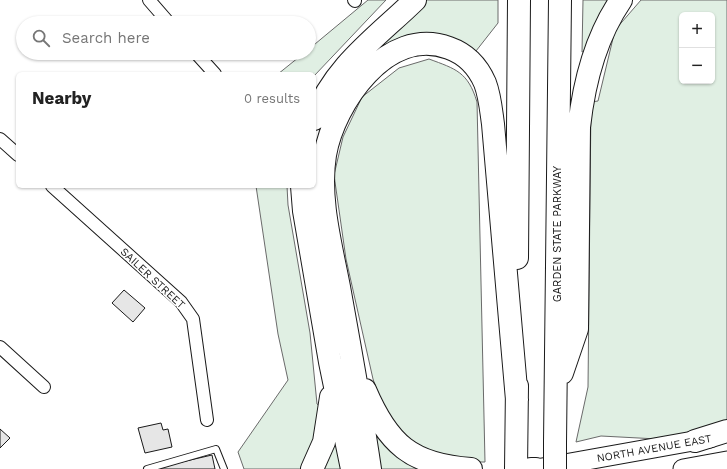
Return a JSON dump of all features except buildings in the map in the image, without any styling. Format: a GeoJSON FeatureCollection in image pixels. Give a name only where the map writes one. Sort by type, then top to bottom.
{"type":"FeatureCollection","features":[{"type":"Feature","properties":{"kind":"highway"},"geometry":{"type":"LineString","coordinates":[[316,114],[325,94],[343,68],[364,46],[415,0]]}},
{"type":"Feature","properties":{"kind":"highway"},"geometry":{"type":"LineString","coordinates":[[516,460],[519,0]]}},
{"type":"Feature","properties":{"kind":"highway","name":"GARDEN STATE PARKWAY"},"geometry":{"type":"LineString","coordinates":[[555,469],[560,0]]}},
{"type":"Feature","properties":{"kind":"highway"},"geometry":{"type":"LineString","coordinates":[[556,393],[577,329],[579,127],[581,109],[588,76],[597,46],[608,21],[621,0]]}},
{"type":"Feature","properties":{"kind":"highway"},"geometry":{"type":"LineString","coordinates":[[370,469],[326,205],[324,173],[327,145],[336,121],[345,104],[359,83],[372,68],[386,57],[402,49],[427,44],[443,46],[459,52],[472,62],[483,79],[490,100],[517,400]]}},
{"type":"Feature","properties":{"kind":"highway"},"geometry":{"type":"LineString","coordinates":[[302,188],[304,211],[330,362],[352,469]]}},
{"type":"Feature","properties":{"kind":"highway"},"geometry":{"type":"LineString","coordinates":[[351,349],[367,395],[380,420],[392,438],[408,451],[425,460],[444,466],[471,469]]}},
{"type":"Feature","properties":{"kind":"highway"},"geometry":{"type":"LineString","coordinates":[[312,469],[320,453],[327,431],[331,389],[330,362]]}},
{"type":"Feature","properties":{"kind":"highway"},"geometry":{"type":"LineString","coordinates":[[695,440],[727,431]]}},
{"type":"Feature","properties":{"kind":"main road","name":"NORTH AVENUE EAST"},"geometry":{"type":"LineString","coordinates":[[535,469],[727,435]]}},
{"type":"Feature","properties":{"kind":"main road"},"geometry":{"type":"LineString","coordinates":[[683,469],[727,461]]}},
{"type":"Feature","properties":{"kind":"street"},"geometry":{"type":"LineString","coordinates":[[149,0],[163,16]]}},
{"type":"Feature","properties":{"kind":"street"},"geometry":{"type":"LineString","coordinates":[[202,60],[212,72]]}},
{"type":"Feature","properties":{"kind":"street"},"geometry":{"type":"LineString","coordinates":[[0,139],[16,153]]}},
{"type":"Feature","properties":{"kind":"street","name":"SAILER STREET"},"geometry":{"type":"LineString","coordinates":[[54,188],[181,302],[193,319],[207,420]]}},
{"type":"Feature","properties":{"kind":"street"},"geometry":{"type":"LineString","coordinates":[[0,347],[44,387]]}},
{"type":"Feature","properties":{"kind":"lane"},"geometry":{"type":"LineString","coordinates":[[147,469],[216,449],[224,469]]}},
{"type":"Feature","properties":{"kind":"green space"},"geometry":{"type":"Polygon","coordinates":[[[368,0],[386,0],[316,74],[316,72],[280,72],[295,60],[316,60],[316,43],[368,0]]]}},
{"type":"Feature","properties":{"kind":"green space"},"geometry":{"type":"Polygon","coordinates":[[[423,0],[498,0],[498,23],[476,51],[465,48],[387,48],[382,44],[423,0]]]}},
{"type":"Feature","properties":{"kind":"green space"},"geometry":{"type":"Polygon","coordinates":[[[583,0],[610,0],[586,51],[582,52],[583,0]]]}},
{"type":"Feature","properties":{"kind":"green space"},"geometry":{"type":"Polygon","coordinates":[[[641,0],[727,0],[727,431],[695,441],[601,436],[576,442],[588,387],[591,102],[598,101],[615,30],[641,0]]]}},
{"type":"Feature","properties":{"kind":"green space"},"geometry":{"type":"Polygon","coordinates":[[[429,59],[460,73],[470,84],[477,102],[485,462],[440,459],[390,428],[373,379],[346,259],[334,175],[343,137],[362,97],[399,68],[429,59]]]}},
{"type":"Feature","properties":{"kind":"green space"},"geometry":{"type":"Polygon","coordinates":[[[256,188],[287,188],[288,205],[310,333],[317,404],[320,406],[312,451],[301,469],[244,469],[238,452],[288,380],[278,334],[256,188]]]}},
{"type":"Feature","properties":{"kind":"green space"},"geometry":{"type":"Polygon","coordinates":[[[372,421],[423,469],[377,469],[372,421]]]}},
{"type":"Feature","properties":{"kind":"green space"},"geometry":{"type":"Polygon","coordinates":[[[334,433],[343,469],[318,469],[334,433]]]}}]}
